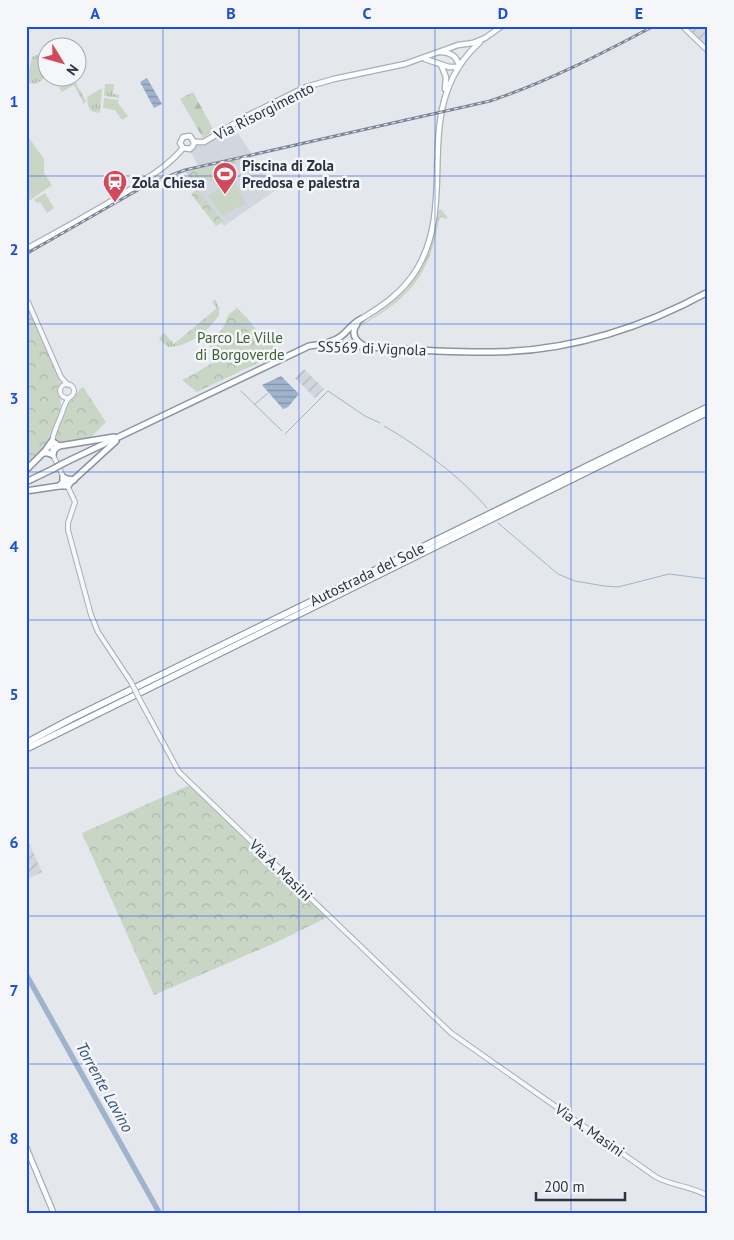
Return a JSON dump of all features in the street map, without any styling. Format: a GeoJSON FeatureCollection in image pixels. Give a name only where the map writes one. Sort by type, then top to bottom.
{"type":"FeatureCollection","features":[{"type":"Feature","properties":{"kind":"highway","name":"SS569 di Vignola"},"geometry":{"type":"LineString","coordinates":[[26,482],[309,346],[324,344],[496,352],[537,349],[572,343],[640,324],[708,292]]}},
{"type":"Feature","properties":{"kind":"highway"},"geometry":{"type":"LineString","coordinates":[[324,344],[341,338],[361,319]]}},
{"type":"Feature","properties":{"kind":"highway"},"geometry":{"type":"LineString","coordinates":[[361,319],[354,328],[354,336],[359,342],[371,347]]}},
{"type":"Feature","properties":{"kind":"highway","name":"Autostrada del Sole"},"geometry":{"type":"LineString","coordinates":[[26,743],[71,719],[708,407]]}},
{"type":"Feature","properties":{"kind":"highway","name":"Autostrada del Sole"},"geometry":{"type":"LineString","coordinates":[[26,748],[708,412]]}},
{"type":"Feature","properties":{"kind":"highway"},"geometry":{"type":"LineString","coordinates":[[43,453],[47,452],[53,455],[54,450],[59,446],[124,434]]}},
{"type":"Feature","properties":{"kind":"highway"},"geometry":{"type":"LineString","coordinates":[[26,492],[68,486],[124,434]]}},
{"type":"Feature","properties":{"kind":"highway"},"geometry":{"type":"LineString","coordinates":[[26,470],[52,441],[59,446]]}},
{"type":"Feature","properties":{"kind":"highway"},"geometry":{"type":"LineString","coordinates":[[59,486],[63,482],[63,477],[67,480],[74,480]]}},
{"type":"Feature","properties":{"kind":"main road","name":"Via Risorgimento"},"geometry":{"type":"LineString","coordinates":[[194,142],[204,142],[247,116],[306,87],[422,59],[458,45],[473,43],[485,38],[502,26]]}},
{"type":"Feature","properties":{"kind":"main road"},"geometry":{"type":"LineString","coordinates":[[444,97],[459,66],[470,51],[485,38]]}},
{"type":"Feature","properties":{"kind":"main road"},"geometry":{"type":"LineString","coordinates":[[439,52],[451,54],[458,61],[459,66]]}},
{"type":"Feature","properties":{"kind":"main road","name":"Via Risorgimento"},"geometry":{"type":"LineString","coordinates":[[422,59],[453,68],[459,66]]}},
{"type":"Feature","properties":{"kind":"main road"},"geometry":{"type":"LineString","coordinates":[[361,319],[381,307],[402,288],[417,269],[426,248],[434,214],[437,146],[446,77],[440,64]]}},
{"type":"Feature","properties":{"kind":"main road"},"geometry":{"type":"LineString","coordinates":[[190,136],[194,142],[193,146],[190,149],[182,148],[180,143],[183,137],[190,136]]}},
{"type":"Feature","properties":{"kind":"main road"},"geometry":{"type":"LineString","coordinates":[[26,249],[90,214],[159,171],[172,161],[182,148]]}},
{"type":"Feature","properties":{"kind":"main road"},"geometry":{"type":"LineString","coordinates":[[26,1147],[54,1214]]}},
{"type":"Feature","properties":{"kind":"street"},"geometry":{"type":"LineString","coordinates":[[682,26],[708,51]]}},
{"type":"Feature","properties":{"kind":"street"},"geometry":{"type":"LineString","coordinates":[[28,302],[62,377],[73,387],[72,396],[69,398],[62,396]]}},
{"type":"Feature","properties":{"kind":"street"},"geometry":{"type":"LineString","coordinates":[[62,377],[60,392],[64,408]]}},
{"type":"Feature","properties":{"kind":"street"},"geometry":{"type":"LineString","coordinates":[[61,388],[68,384]]}},
{"type":"Feature","properties":{"kind":"street","name":"Via A. Masini"},"geometry":{"type":"LineString","coordinates":[[69,398],[55,425],[52,441],[53,455],[75,502],[67,526],[91,615],[98,632],[131,682],[179,772],[451,1033],[656,1177],[688,1187],[708,1196]]}},
{"type":"Feature","properties":{"kind":"shaded area"},"geometry":{"type":"Polygon","coordinates":[[[680,26],[708,26],[708,52],[691,38],[680,26]]]}},
{"type":"Feature","properties":{"kind":"shaded area"},"geometry":{"type":"Polygon","coordinates":[[[231,123],[276,190],[224,226],[186,172],[199,167],[188,148],[231,123]]]}},
{"type":"Feature","properties":{"kind":"shaded area"},"geometry":{"type":"Polygon","coordinates":[[[304,369],[324,389],[315,398],[295,378],[304,369]]]}},
{"type":"Feature","properties":{"kind":"shaded area"},"geometry":{"type":"Polygon","coordinates":[[[26,836],[42,872],[26,880],[26,836]]]}},
{"type":"Feature","properties":{"kind":"green space"},"geometry":{"type":"Polygon","coordinates":[[[38,55],[38,82],[29,83],[26,82],[32,57],[38,55]]]}},
{"type":"Feature","properties":{"kind":"green space"},"geometry":{"type":"Polygon","coordinates":[[[105,84],[114,84],[113,94],[119,95],[119,98],[104,96],[105,84]]]}},
{"type":"Feature","properties":{"kind":"green space"},"geometry":{"type":"Polygon","coordinates":[[[59,88],[69,88],[62,92],[59,88]]]}},
{"type":"Feature","properties":{"kind":"green space"},"geometry":{"type":"Polygon","coordinates":[[[76,88],[79,88],[86,101],[84,104],[76,88]]]}},
{"type":"Feature","properties":{"kind":"green space"},"geometry":{"type":"Polygon","coordinates":[[[102,88],[100,113],[91,111],[88,106],[87,97],[102,88]]]}},
{"type":"Feature","properties":{"kind":"green space"},"geometry":{"type":"Polygon","coordinates":[[[193,92],[214,131],[203,138],[180,99],[193,92]]]}},
{"type":"Feature","properties":{"kind":"green space"},"geometry":{"type":"Polygon","coordinates":[[[104,98],[119,100],[118,103],[128,116],[122,120],[115,110],[103,108],[104,98]]]}},
{"type":"Feature","properties":{"kind":"green space"},"geometry":{"type":"Polygon","coordinates":[[[26,134],[44,159],[44,173],[52,185],[26,203],[26,134]]]}},
{"type":"Feature","properties":{"kind":"green space"},"geometry":{"type":"Polygon","coordinates":[[[246,158],[250,164],[236,162],[228,168],[231,173],[223,179],[221,177],[213,182],[203,180],[197,184],[202,187],[200,192],[223,222],[216,226],[191,194],[198,188],[186,172],[246,158]]]}},
{"type":"Feature","properties":{"kind":"green space","name":"Piscina di Zola Predosa e palestra"},"geometry":{"type":"Polygon","coordinates":[[[231,175],[236,186],[242,192],[240,194],[246,203],[239,208],[238,206],[223,217],[208,196],[223,186],[221,182],[231,175]]]}},
{"type":"Feature","properties":{"kind":"green space"},"geometry":{"type":"Polygon","coordinates":[[[45,193],[54,208],[47,213],[40,202],[37,203],[34,200],[45,193]]]}},
{"type":"Feature","properties":{"kind":"green space"},"geometry":{"type":"Polygon","coordinates":[[[441,209],[447,219],[441,217],[439,219],[430,256],[415,283],[392,305],[361,326],[393,302],[415,278],[429,249],[437,212],[441,209]]]}},
{"type":"Feature","properties":{"kind":"green space"},"geometry":{"type":"Polygon","coordinates":[[[26,297],[40,327],[39,331],[61,384],[59,390],[61,405],[57,421],[64,416],[68,402],[83,387],[106,422],[91,437],[59,442],[55,436],[26,465],[26,297]]]}},
{"type":"Feature","properties":{"kind":"green space"},"geometry":{"type":"Polygon","coordinates":[[[215,299],[219,308],[219,315],[197,337],[175,347],[168,347],[159,339],[164,333],[174,344],[217,308],[212,302],[215,299]]]}},
{"type":"Feature","properties":{"kind":"green space","name":"Parco Le Ville di Borgoverde"},"geometry":{"type":"Polygon","coordinates":[[[236,307],[265,341],[283,351],[197,392],[182,380],[221,357],[205,342],[216,336],[228,315],[236,307]]]}},
{"type":"Feature","properties":{"kind":"green space"},"geometry":{"type":"Polygon","coordinates":[[[192,784],[328,917],[277,942],[154,995],[82,833],[192,784]]]}},
{"type":"Feature","properties":{"kind":"water"},"geometry":{"type":"Polygon","coordinates":[[[147,78],[162,104],[154,108],[140,82],[147,78]]]}},
{"type":"Feature","properties":{"kind":"water"},"geometry":{"type":"Polygon","coordinates":[[[281,376],[299,394],[288,407],[283,409],[262,385],[281,376]]]}},
{"type":"Feature","properties":{"kind":"waterway"},"geometry":{"type":"LineString","coordinates":[[241,391],[282,431]]}},
{"type":"Feature","properties":{"kind":"waterway"},"geometry":{"type":"LineString","coordinates":[[285,434],[328,391],[365,416],[380,423]]}},
{"type":"Feature","properties":{"kind":"waterway"},"geometry":{"type":"LineString","coordinates":[[255,404],[268,393]]}},
{"type":"Feature","properties":{"kind":"waterway"},"geometry":{"type":"LineString","coordinates":[[384,426],[439,463],[477,496],[487,508]]}},
{"type":"Feature","properties":{"kind":"waterway"},"geometry":{"type":"LineString","coordinates":[[498,523],[558,574],[575,581],[618,587],[669,574],[708,579]]}},
{"type":"Feature","properties":{"kind":"waterway","name":"Torrente Lavino"},"geometry":{"type":"LineString","coordinates":[[26,974],[160,1214]]}},
{"type":"Feature","properties":{"kind":"railway"},"geometry":{"type":"LineString","coordinates":[[26,254],[150,183],[185,170],[490,101],[553,76],[654,26]]}},
{"type":"Feature","properties":{"kind":"place","name":"Piscina di Zola Predosa e palestra"},"geometry":{"type":"Point","coordinates":[225,195]}},
{"type":"Feature","properties":{"kind":"place","name":"Zola Chiesa"},"geometry":{"type":"Point","coordinates":[115,203]}}]}
